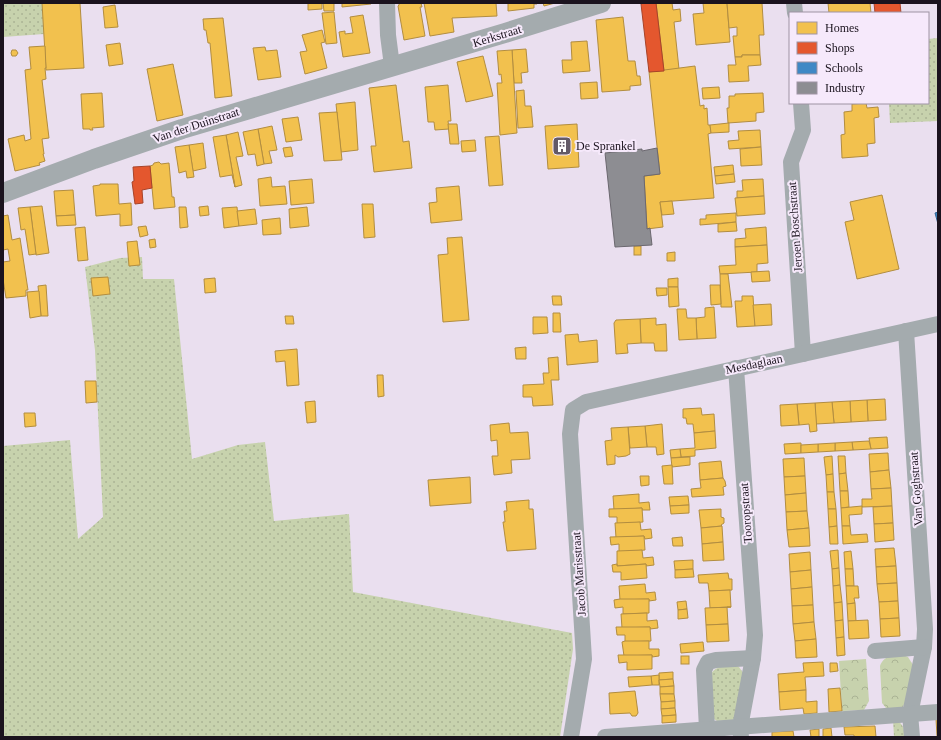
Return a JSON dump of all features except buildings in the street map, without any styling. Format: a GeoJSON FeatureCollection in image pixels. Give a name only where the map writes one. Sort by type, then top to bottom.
{"type":"FeatureCollection","features":[{"type":"Feature","properties":{"kind":"street"},"geometry":{"type":"LineString","coordinates":[[387,3],[388,35],[392,66]]}},
{"type":"Feature","properties":{"kind":"street","name":"Kerkstraat"},"geometry":{"type":"LineString","coordinates":[[392,66],[601,3]]}},
{"type":"Feature","properties":{"kind":"street","name":"Van der Duinstraat"},"geometry":{"type":"LineString","coordinates":[[3,193],[94,159],[182,129],[392,66]]}},
{"type":"Feature","properties":{"kind":"street","name":"Jeroen Boschstraat"},"geometry":{"type":"LineString","coordinates":[[801,104],[803,130],[791,162],[803,354]]}},
{"type":"Feature","properties":{"kind":"street","name":"Mesdaglaan"},"geometry":{"type":"LineString","coordinates":[[573,410],[586,402],[938,324]]}},
{"type":"Feature","properties":{"kind":"street","name":"Van Goghstraat"},"geometry":{"type":"LineString","coordinates":[[906,331],[925,629],[924,647],[910,714],[912,737]]}},
{"type":"Feature","properties":{"kind":"street","name":"Tooropstraat"},"geometry":{"type":"LineString","coordinates":[[736,368],[755,635],[753,658],[740,732]]}},
{"type":"Feature","properties":{"kind":"street","name":"Jacob Marisstraat"},"geometry":{"type":"LineString","coordinates":[[571,737],[584,659],[570,434],[573,410]]}},
{"type":"Feature","properties":{"kind":"street"},"geometry":{"type":"LineString","coordinates":[[875,651],[924,647]]}},
{"type":"Feature","properties":{"kind":"street"},"geometry":{"type":"LineString","coordinates":[[707,729],[704,670],[708,662],[716,660],[753,658]]}},
{"type":"Feature","properties":{"kind":"street"},"geometry":{"type":"LineString","coordinates":[[605,737],[707,729],[740,732],[938,712]]}},
{"type":"Feature","properties":{"kind":"green space"},"geometry":{"type":"Polygon","coordinates":[[[3,3],[43,3],[44,34],[3,37],[3,3]]]}},
{"type":"Feature","properties":{"kind":"green space"},"geometry":{"type":"Polygon","coordinates":[[[938,38],[938,121],[890,123],[889,104],[929,104],[929,39],[938,38]]]}},
{"type":"Feature","properties":{"kind":"green space"},"geometry":{"type":"Polygon","coordinates":[[[142,257],[143,279],[174,279],[192,459],[238,445],[265,442],[274,521],[349,514],[353,592],[572,633],[573,649],[560,737],[3,737],[3,446],[70,440],[78,539],[103,517],[95,350],[85,267],[120,258],[142,257]]]}},
{"type":"Feature","properties":{"kind":"green space"},"geometry":{"type":"Polygon","coordinates":[[[903,655],[908,657],[913,665],[905,703],[902,708],[886,708],[882,703],[880,666],[886,658],[903,655]]]}},
{"type":"Feature","properties":{"kind":"green space"},"geometry":{"type":"Polygon","coordinates":[[[866,659],[869,701],[864,710],[842,711],[839,661],[866,659]]]}},
{"type":"Feature","properties":{"kind":"green space"},"geometry":{"type":"Polygon","coordinates":[[[733,665],[739,667],[744,674],[736,715],[733,720],[717,721],[714,719],[711,674],[718,668],[733,665]]]}},
{"type":"Feature","properties":{"kind":"green space"},"geometry":{"type":"Polygon","coordinates":[[[893,719],[899,722],[902,726],[905,737],[894,737],[893,719]]]}},
{"type":"Feature","properties":{"kind":"place","name":"De Sprankel"},"geometry":{"type":"Point","coordinates":[562,146]}}]}
